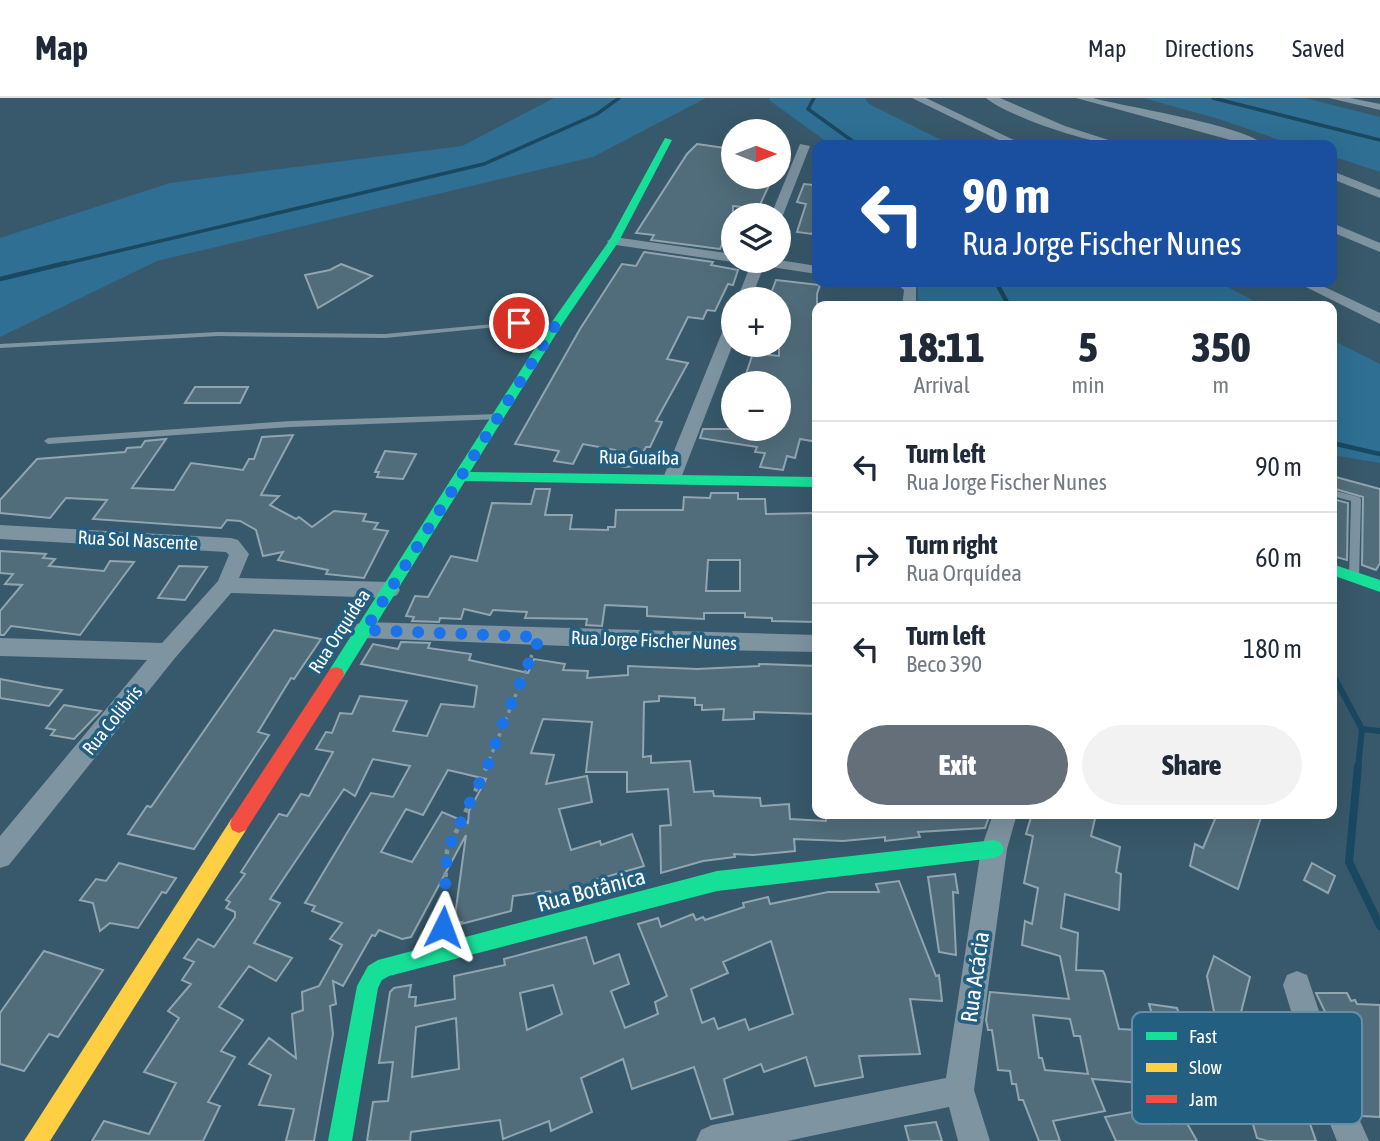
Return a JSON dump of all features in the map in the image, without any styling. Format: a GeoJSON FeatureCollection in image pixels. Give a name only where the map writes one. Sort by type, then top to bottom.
{"type":"FeatureCollection","features":[{"type":"Feature","properties":{"kind":"street"},"geometry":{"type":"LineString","coordinates":[[991,98],[1068,131],[1100,140]]}},
{"type":"Feature","properties":{"kind":"street"},"geometry":{"type":"LineString","coordinates":[[1081,98],[1116,109],[1192,124],[1243,140]]}},
{"type":"Feature","properties":{"kind":"street"},"geometry":{"type":"LineString","coordinates":[[1334,98],[1380,107]]}},
{"type":"Feature","properties":{"kind":"street"},"geometry":{"type":"LineString","coordinates":[[921,99],[1007,140]]}},
{"type":"Feature","properties":{"kind":"street","name":"Rua Orquídea"},"geometry":{"type":"LineString","coordinates":[[36,1141],[365,630],[555,326],[614,241],[668,140]]}},
{"type":"Feature","properties":{"kind":"street"},"geometry":{"type":"LineString","coordinates":[[782,203],[804,146]]}},
{"type":"Feature","properties":{"kind":"street"},"geometry":{"type":"LineString","coordinates":[[1337,177],[1380,194]]}},
{"type":"Feature","properties":{"kind":"street"},"geometry":{"type":"LineString","coordinates":[[1337,229],[1380,248]]}},
{"type":"Feature","properties":{"kind":"street"},"geometry":{"type":"LineString","coordinates":[[614,241],[721,256]]}},
{"type":"Feature","properties":{"kind":"street"},"geometry":{"type":"LineString","coordinates":[[791,266],[812,269]]}},
{"type":"Feature","properties":{"kind":"street"},"geometry":{"type":"LineString","coordinates":[[1313,287],[1380,319]]}},
{"type":"Feature","properties":{"kind":"street"},"geometry":{"type":"LineString","coordinates":[[672,478],[721,355]]}},
{"type":"Feature","properties":{"kind":"street","name":"Rua Guaíba"},"geometry":{"type":"LineString","coordinates":[[460,476],[812,482]]}},
{"type":"Feature","properties":{"kind":"street","name":"Rua Sol Nascente"},"geometry":{"type":"LineString","coordinates":[[0,532],[231,545],[239,554],[226,585]]}},
{"type":"Feature","properties":{"kind":"street"},"geometry":{"type":"LineString","coordinates":[[1337,571],[1380,586]]}},
{"type":"Feature","properties":{"kind":"street"},"geometry":{"type":"LineString","coordinates":[[226,585],[390,590]]}},
{"type":"Feature","properties":{"kind":"street","name":"Rua Colibris"},"geometry":{"type":"LineString","coordinates":[[0,856],[167,652],[226,585]]}},
{"type":"Feature","properties":{"kind":"street","name":"Rua Jorge Fischer Nunes"},"geometry":{"type":"LineString","coordinates":[[365,630],[812,644]]}},
{"type":"Feature","properties":{"kind":"street"},"geometry":{"type":"LineString","coordinates":[[0,647],[167,652]]}},
{"type":"Feature","properties":{"kind":"street","name":"Rua Acácia"},"geometry":{"type":"LineString","coordinates":[[974,1141],[959,1090],[994,849],[1003,819]]}},
{"type":"Feature","properties":{"kind":"street","name":"Rua Botânica"},"geometry":{"type":"LineString","coordinates":[[340,1141],[368,986],[385,967],[717,881],[994,849]]}},
{"type":"Feature","properties":{"kind":"street"},"geometry":{"type":"LineString","coordinates":[[1297,985],[1306,1012]]}},
{"type":"Feature","properties":{"kind":"street"},"geometry":{"type":"LineString","coordinates":[[712,1141],[959,1090]]}},
{"type":"Feature","properties":{"kind":"street"},"geometry":{"type":"LineString","coordinates":[[1346,1124],[1353,1141]]}},
{"type":"Feature","properties":{"kind":"lane"},"geometry":{"type":"LineString","coordinates":[[0,346],[218,334],[385,335],[537,322],[555,326]]}},
{"type":"Feature","properties":{"kind":"lane"},"geometry":{"type":"LineString","coordinates":[[48,440],[291,424],[498,417]]}},
{"type":"Feature","properties":{"kind":"lane"},"geometry":{"type":"LineString","coordinates":[[1337,494],[1356,499],[1354,578]]}},
{"type":"Feature","properties":{"kind":"path"},"geometry":{"type":"LineString","coordinates":[[441,953],[447,851],[495,750],[496,739],[540,637]]}},
{"type":"Feature","properties":{"kind":"shaded area"},"geometry":{"type":"Polygon","coordinates":[[[554,98],[706,98],[593,157],[157,261],[0,337],[0,238],[170,183],[462,146],[554,98]]]}},
{"type":"Feature","properties":{"kind":"shaded area"},"geometry":{"type":"Polygon","coordinates":[[[865,98],[869,104],[941,140],[824,140],[769,100],[865,98]]]}},
{"type":"Feature","properties":{"kind":"shaded area"},"geometry":{"type":"Polygon","coordinates":[[[1143,98],[1305,98],[1380,117],[1380,172],[1337,158],[1337,140],[1280,140],[1219,119],[1143,98]]]}},
{"type":"Feature","properties":{"kind":"shaded area"},"geometry":{"type":"Polygon","coordinates":[[[917,287],[1228,287],[1254,301],[919,301],[917,287]]]}},
{"type":"Feature","properties":{"kind":"shaded area"},"geometry":{"type":"Polygon","coordinates":[[[1337,342],[1380,364],[1380,463],[1337,456],[1337,342]]]}},
{"type":"Feature","properties":{"kind":"building"},"geometry":{"type":"Polygon","coordinates":[[[697,144],[721,147],[721,189],[767,189],[761,203],[721,203],[720,249],[651,240],[654,235],[636,233],[687,154],[697,144]]]}},
{"type":"Feature","properties":{"kind":"building"},"geometry":{"type":"Polygon","coordinates":[[[804,184],[812,185],[812,234],[797,232],[806,204],[797,202],[804,184]]]}},
{"type":"Feature","properties":{"kind":"building"},"geometry":{"type":"Polygon","coordinates":[[[644,252],[713,262],[711,265],[721,267],[721,273],[737,273],[733,285],[721,287],[721,299],[715,311],[707,310],[703,319],[688,317],[667,359],[688,363],[656,421],[662,422],[650,447],[646,447],[635,466],[625,467],[608,464],[615,450],[583,444],[573,464],[554,461],[559,451],[515,444],[580,329],[622,264],[636,266],[644,252]]]}},
{"type":"Feature","properties":{"kind":"building"},"geometry":{"type":"Polygon","coordinates":[[[341,264],[372,276],[318,308],[305,275],[330,270],[341,264]]]}},
{"type":"Feature","properties":{"kind":"building"},"geometry":{"type":"Polygon","coordinates":[[[776,280],[819,287],[817,301],[812,301],[812,441],[800,439],[795,458],[787,456],[783,470],[760,467],[765,453],[755,452],[757,447],[700,438],[703,429],[721,429],[721,441],[791,441],[791,371],[747,371],[752,357],[791,357],[791,287],[773,287],[776,280]]]}},
{"type":"Feature","properties":{"kind":"building"},"geometry":{"type":"Polygon","coordinates":[[[195,387],[248,387],[240,403],[185,403],[195,387]]]}},
{"type":"Feature","properties":{"kind":"building"},"geometry":{"type":"Polygon","coordinates":[[[293,435],[261,495],[279,496],[270,505],[296,519],[299,517],[312,527],[334,511],[366,514],[363,521],[378,523],[374,529],[388,531],[364,578],[326,574],[328,570],[278,560],[283,552],[263,556],[256,530],[240,521],[227,520],[221,528],[93,519],[107,500],[66,498],[50,518],[0,513],[0,500],[37,459],[125,452],[127,448],[141,447],[145,441],[166,439],[132,488],[174,490],[191,463],[243,470],[249,459],[254,459],[262,437],[293,435]]]}},
{"type":"Feature","properties":{"kind":"building"},"geometry":{"type":"Polygon","coordinates":[[[385,451],[416,454],[403,479],[377,477],[379,472],[375,472],[385,451]]]}},
{"type":"Feature","properties":{"kind":"building"},"geometry":{"type":"Polygon","coordinates":[[[1337,477],[1380,489],[1380,563],[1376,570],[1362,565],[1363,497],[1337,489],[1337,477]]]}},
{"type":"Feature","properties":{"kind":"building"},"geometry":{"type":"Polygon","coordinates":[[[535,489],[550,489],[545,515],[572,515],[570,529],[608,530],[608,527],[615,527],[616,510],[683,510],[684,497],[710,498],[711,493],[738,493],[738,499],[765,499],[766,514],[812,513],[812,622],[772,621],[772,618],[745,617],[745,613],[704,613],[704,619],[647,616],[647,607],[605,605],[602,626],[586,625],[587,619],[525,618],[527,612],[493,610],[490,615],[464,609],[461,619],[440,618],[439,622],[412,621],[414,617],[406,616],[415,596],[428,597],[451,556],[477,561],[492,503],[531,504],[535,489]],[[708,560],[706,591],[740,591],[740,560],[708,560]]]}},
{"type":"Feature","properties":{"kind":"building"},"geometry":{"type":"Polygon","coordinates":[[[1337,500],[1348,503],[1347,560],[1337,557],[1337,500]]]}},
{"type":"Feature","properties":{"kind":"building"},"geometry":{"type":"Polygon","coordinates":[[[0,551],[46,554],[43,558],[55,559],[49,566],[104,571],[110,561],[134,562],[80,635],[11,626],[4,635],[0,635],[0,611],[22,585],[5,584],[13,574],[0,573],[0,551]]]}},
{"type":"Feature","properties":{"kind":"building"},"geometry":{"type":"Polygon","coordinates":[[[179,566],[207,567],[185,600],[158,598],[179,566]]]}},
{"type":"Feature","properties":{"kind":"building"},"geometry":{"type":"Polygon","coordinates":[[[274,630],[321,639],[294,679],[291,678],[258,732],[269,735],[194,849],[128,834],[147,806],[151,807],[274,630]]]}},
{"type":"Feature","properties":{"kind":"building"},"geometry":{"type":"Polygon","coordinates":[[[401,642],[430,643],[428,648],[471,654],[469,660],[528,673],[534,659],[565,664],[563,670],[588,671],[587,678],[628,675],[628,666],[697,669],[759,664],[812,666],[812,714],[754,712],[754,719],[723,720],[724,709],[702,710],[702,705],[695,705],[695,698],[659,696],[659,701],[644,702],[643,757],[651,756],[651,763],[690,761],[694,792],[713,791],[714,796],[760,798],[761,806],[789,804],[790,819],[988,819],[985,828],[918,832],[920,837],[885,841],[885,837],[843,841],[794,839],[795,851],[734,854],[735,857],[703,861],[661,873],[660,826],[671,825],[668,789],[627,792],[627,772],[586,772],[592,722],[543,719],[531,753],[554,755],[546,784],[587,776],[592,802],[559,809],[571,850],[600,841],[601,845],[632,834],[644,866],[595,880],[598,889],[552,901],[550,891],[513,896],[511,911],[461,924],[462,922],[454,923],[466,835],[411,937],[402,939],[379,930],[375,936],[372,935],[343,986],[333,981],[336,1004],[330,1006],[333,1034],[314,1141],[286,1141],[294,1109],[259,1105],[271,1075],[249,1064],[269,1038],[296,1058],[292,1014],[303,1010],[302,992],[319,986],[342,945],[330,939],[342,923],[312,911],[315,906],[305,903],[371,793],[393,797],[410,766],[373,759],[355,796],[344,789],[270,899],[280,903],[254,943],[292,958],[276,981],[249,966],[219,1007],[243,1020],[221,1051],[235,1057],[208,1102],[220,1106],[203,1141],[92,1141],[104,1121],[149,1134],[176,1083],[144,1072],[179,1018],[168,1011],[191,984],[182,980],[194,962],[184,958],[198,939],[214,947],[235,917],[235,912],[226,908],[230,902],[226,900],[245,874],[241,872],[279,814],[287,816],[301,794],[309,796],[333,752],[316,749],[326,732],[332,733],[340,713],[352,714],[360,696],[407,701],[393,731],[427,736],[441,704],[474,707],[477,686],[361,664],[373,644],[398,649],[401,642]],[[448,770],[423,815],[406,809],[381,852],[412,862],[442,812],[468,823],[469,811],[486,779],[448,770]]]}},
{"type":"Feature","properties":{"kind":"building"},"geometry":{"type":"Polygon","coordinates":[[[0,679],[62,690],[49,706],[0,698],[0,679]]]}},
{"type":"Feature","properties":{"kind":"building"},"geometry":{"type":"Polygon","coordinates":[[[64,705],[101,711],[74,739],[51,735],[55,730],[46,728],[64,705]]]}},
{"type":"Feature","properties":{"kind":"building"},"geometry":{"type":"Polygon","coordinates":[[[1030,819],[1095,819],[1091,836],[1120,847],[1116,872],[1121,874],[1119,910],[1065,894],[1061,928],[1078,933],[1076,970],[1103,971],[1119,1029],[1132,1030],[1132,1082],[1092,1079],[1105,1111],[1053,1121],[1060,1141],[1039,1141],[1023,1100],[1019,1100],[1016,1084],[1012,1084],[1010,1071],[998,1070],[992,1030],[988,1030],[986,1020],[990,992],[1069,999],[1060,956],[1022,945],[1025,921],[1032,924],[1038,888],[1024,883],[1033,836],[1026,834],[1030,819]],[[1033,1015],[1039,1058],[1042,1058],[1045,1070],[1088,1074],[1080,1036],[1074,1036],[1070,1019],[1033,1015]]]}},
{"type":"Feature","properties":{"kind":"building"},"geometry":{"type":"Polygon","coordinates":[[[1215,819],[1260,819],[1238,889],[1190,866],[1195,844],[1203,848],[1215,819]]]}},
{"type":"Feature","properties":{"kind":"building"},"geometry":{"type":"Polygon","coordinates":[[[119,863],[176,878],[166,893],[162,892],[138,928],[110,923],[100,931],[93,903],[80,900],[96,879],[106,881],[119,863]]]}},
{"type":"Feature","properties":{"kind":"building"},"geometry":{"type":"Polygon","coordinates":[[[1312,863],[1335,876],[1328,893],[1304,880],[1312,863]]]}},
{"type":"Feature","properties":{"kind":"building"},"geometry":{"type":"Polygon","coordinates":[[[955,874],[958,893],[953,892],[956,955],[939,952],[928,877],[955,874]]]}},
{"type":"Feature","properties":{"kind":"building"},"geometry":{"type":"Polygon","coordinates":[[[899,881],[936,976],[939,975],[942,1001],[910,999],[920,1054],[859,1056],[863,1077],[815,1086],[806,1057],[764,1072],[761,1064],[724,1079],[733,1114],[711,1119],[694,1067],[632,1089],[623,1059],[581,1078],[592,1112],[551,1131],[549,1121],[503,1139],[500,1120],[411,1132],[410,1141],[367,1141],[373,1102],[388,1101],[393,1062],[379,1063],[390,992],[394,988],[411,985],[409,997],[416,997],[415,1006],[455,999],[454,976],[505,965],[504,959],[586,937],[594,964],[619,954],[629,984],[611,991],[625,1028],[658,1014],[655,1002],[667,996],[638,924],[658,918],[661,927],[693,914],[696,920],[703,917],[705,920],[744,907],[743,903],[768,897],[770,904],[828,892],[879,892],[876,884],[899,881]],[[771,941],[723,962],[728,973],[691,989],[702,1023],[714,1018],[718,1029],[745,1019],[749,1030],[793,1014],[771,941]],[[553,985],[520,993],[527,1030],[562,1014],[553,985]],[[456,1018],[416,1027],[412,1077],[459,1069],[456,1018]]]}},
{"type":"Feature","properties":{"kind":"building"},"geometry":{"type":"Polygon","coordinates":[[[44,951],[103,970],[58,1037],[49,1034],[24,1071],[0,1064],[0,1013],[44,951]]]}},
{"type":"Feature","properties":{"kind":"building"},"geometry":{"type":"Polygon","coordinates":[[[1214,956],[1250,977],[1241,1012],[1214,1012],[1207,976],[1214,956]]]}},
{"type":"Feature","properties":{"kind":"building"},"geometry":{"type":"Polygon","coordinates":[[[1316,993],[1347,993],[1351,1001],[1355,1000],[1357,1004],[1380,1005],[1380,1117],[1362,1116],[1362,1012],[1325,1012],[1316,993]]]}},
{"type":"Feature","properties":{"kind":"building"},"geometry":{"type":"Polygon","coordinates":[[[1149,1004],[1177,1008],[1178,1012],[1151,1012],[1149,1004]]]}},
{"type":"Feature","properties":{"kind":"building"},"geometry":{"type":"Polygon","coordinates":[[[1132,1112],[1132,1124],[1187,1124],[1197,1141],[1116,1141],[1105,1117],[1132,1112]]]}},
{"type":"Feature","properties":{"kind":"building"},"geometry":{"type":"Polygon","coordinates":[[[936,1122],[942,1141],[909,1141],[905,1126],[936,1122]]]}},
{"type":"Feature","properties":{"kind":"building"},"geometry":{"type":"Polygon","coordinates":[[[1253,1124],[1310,1124],[1316,1141],[1267,1141],[1257,1138],[1253,1124]]]}},
{"type":"Feature","properties":{"kind":"waterway"},"geometry":{"type":"LineString","coordinates":[[59,265],[484,164],[597,114],[619,98]]}},
{"type":"Feature","properties":{"kind":"waterway"},"geometry":{"type":"LineString","coordinates":[[814,98],[808,109],[851,140]]}},
{"type":"Feature","properties":{"kind":"waterway"},"geometry":{"type":"LineString","coordinates":[[1213,98],[1380,140]]}},
{"type":"Feature","properties":{"kind":"waterway"},"geometry":{"type":"LineString","coordinates":[[0,279],[66,263]]}},
{"type":"Feature","properties":{"kind":"waterway"},"geometry":{"type":"LineString","coordinates":[[999,287],[1006,301]]}},
{"type":"Feature","properties":{"kind":"waterway"},"geometry":{"type":"LineString","coordinates":[[1337,444],[1380,454]]}},
{"type":"Feature","properties":{"kind":"waterway"},"geometry":{"type":"LineString","coordinates":[[1337,682],[1362,729]]}},
{"type":"Feature","properties":{"kind":"waterway"},"geometry":{"type":"LineString","coordinates":[[1358,768],[1362,729]]}},
{"type":"Feature","properties":{"kind":"waterway"},"geometry":{"type":"LineString","coordinates":[[1362,729],[1380,731]]}},
{"type":"Feature","properties":{"kind":"waterway"},"geometry":{"type":"LineString","coordinates":[[1358,766],[1349,862],[1380,926]]}},
{"type":"Feature","properties":{"kind":"traffic: fast"},"geometry":{"type":"LineString","coordinates":[[336,674],[555,326],[614,241],[668,140]]}},
{"type":"Feature","properties":{"kind":"traffic: fast"},"geometry":{"type":"LineString","coordinates":[[460,476],[812,482]]}},
{"type":"Feature","properties":{"kind":"traffic: fast"},"geometry":{"type":"LineString","coordinates":[[1337,571],[1380,586]]}},
{"type":"Feature","properties":{"kind":"traffic: fast"},"geometry":{"type":"LineString","coordinates":[[340,1141],[368,986],[375,973],[385,967],[717,881],[994,849]]}},
{"type":"Feature","properties":{"kind":"traffic: slow"},"geometry":{"type":"LineString","coordinates":[[36,1141],[239,824]]}},
{"type":"Feature","properties":{"kind":"traffic: jam"},"geometry":{"type":"LineString","coordinates":[[239,824],[336,674]]}},
{"type":"Feature","properties":{"kind":"route"},"geometry":{"type":"LineString","coordinates":[[443,927],[447,851],[495,750],[496,739],[540,637],[365,630],[555,326],[537,322],[519,323]]}}]}
